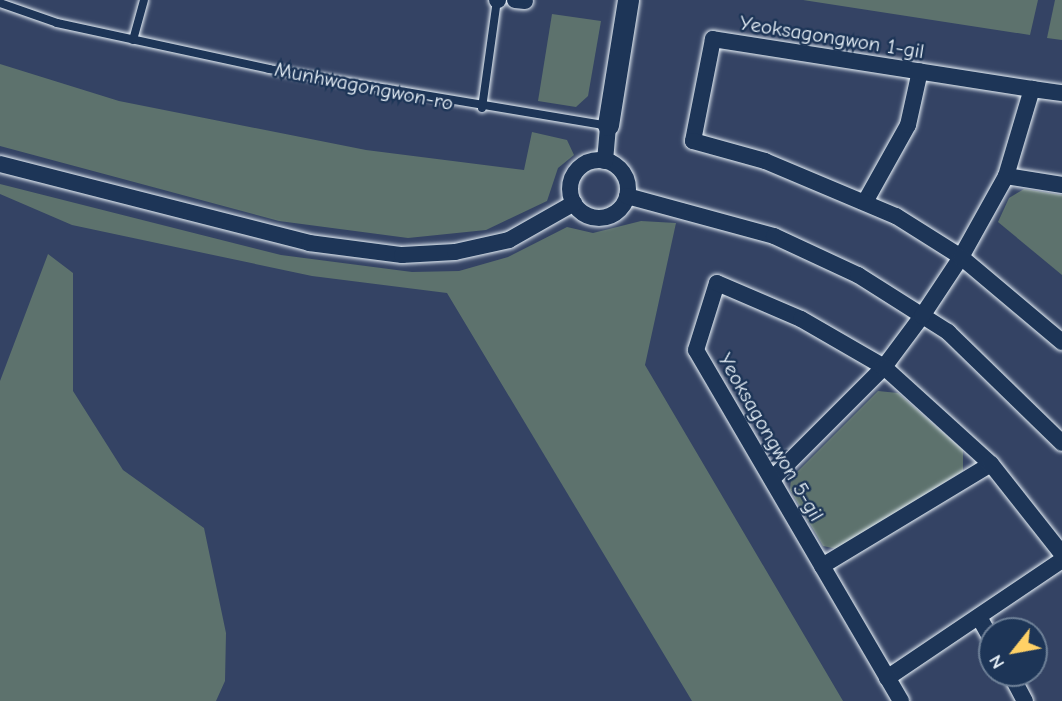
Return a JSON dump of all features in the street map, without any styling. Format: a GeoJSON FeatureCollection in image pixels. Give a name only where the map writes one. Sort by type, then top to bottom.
{"type":"FeatureCollection","features":[{"type":"Feature","properties":{"kind":"street"},"geometry":{"type":"LineString","coordinates":[[605,161],[608,125],[628,0]]}},
{"type":"Feature","properties":{"kind":"street","name":"Yeoksagongwon 1-gil"},"geometry":{"type":"LineString","coordinates":[[1062,93],[713,40],[693,141],[765,161],[865,202],[961,257],[1062,342]]}},
{"type":"Feature","properties":{"kind":"street"},"geometry":{"type":"LineString","coordinates":[[865,202],[908,125],[920,71]]}},
{"type":"Feature","properties":{"kind":"street"},"geometry":{"type":"LineString","coordinates":[[772,479],[884,367],[922,316],[961,257],[1006,176],[1032,89]]}},
{"type":"Feature","properties":{"kind":"street"},"geometry":{"type":"LineString","coordinates":[[605,161],[621,171],[627,196],[618,211],[602,218],[574,202],[570,188],[578,170],[605,161]]}},
{"type":"Feature","properties":{"kind":"street"},"geometry":{"type":"LineString","coordinates":[[0,164],[309,243],[402,255],[509,240],[574,202]]}},
{"type":"Feature","properties":{"kind":"street"},"geometry":{"type":"LineString","coordinates":[[1006,176],[1062,184]]}},
{"type":"Feature","properties":{"kind":"street"},"geometry":{"type":"LineString","coordinates":[[627,196],[774,236],[858,275],[948,331],[1062,443]]}},
{"type":"Feature","properties":{"kind":"street","name":"Yeoksagongwon 5-gil"},"geometry":{"type":"LineString","coordinates":[[901,701],[696,350],[717,283],[801,319],[884,367],[991,464],[1062,554]]}},
{"type":"Feature","properties":{"kind":"street"},"geometry":{"type":"LineString","coordinates":[[822,566],[991,464]]}},
{"type":"Feature","properties":{"kind":"street"},"geometry":{"type":"LineString","coordinates":[[979,617],[1062,560]]}},
{"type":"Feature","properties":{"kind":"street"},"geometry":{"type":"LineString","coordinates":[[887,678],[978,618]]}},
{"type":"Feature","properties":{"kind":"lane"},"geometry":{"type":"LineString","coordinates":[[133,40],[144,0]]}},
{"type":"Feature","properties":{"kind":"lane"},"geometry":{"type":"LineString","coordinates":[[482,108],[497,0]]}},
{"type":"Feature","properties":{"kind":"lane","name":"Munhwagongwon-ro"},"geometry":{"type":"LineString","coordinates":[[0,3],[133,40],[482,108],[608,125]]}},
{"type":"Feature","properties":{"kind":"green space"},"geometry":{"type":"Polygon","coordinates":[[[803,0],[1038,0],[1030,35],[803,0]]]}},
{"type":"Feature","properties":{"kind":"green space"},"geometry":{"type":"Polygon","coordinates":[[[1055,0],[1062,0],[1062,40],[1047,38],[1055,0]]]}},
{"type":"Feature","properties":{"kind":"green space"},"geometry":{"type":"Polygon","coordinates":[[[552,14],[601,21],[588,96],[576,107],[538,101],[552,14]]]}},
{"type":"Feature","properties":{"kind":"green space"},"geometry":{"type":"Polygon","coordinates":[[[0,64],[119,101],[366,150],[524,170],[532,132],[567,140],[574,155],[558,168],[547,201],[486,230],[408,238],[279,221],[0,146],[0,64]]]}},
{"type":"Feature","properties":{"kind":"green space"},"geometry":{"type":"Polygon","coordinates":[[[0,184],[281,255],[412,272],[459,271],[508,257],[567,227],[593,233],[641,221],[676,223],[645,365],[843,701],[692,701],[447,293],[312,276],[72,225],[0,194],[0,184]]]}},
{"type":"Feature","properties":{"kind":"green space"},"geometry":{"type":"Polygon","coordinates":[[[1024,189],[1062,195],[1062,275],[998,222],[1009,198],[1024,189]]]}},
{"type":"Feature","properties":{"kind":"green space"},"geometry":{"type":"Polygon","coordinates":[[[48,254],[73,273],[73,391],[123,470],[204,528],[226,633],[225,681],[216,701],[0,701],[0,381],[48,254]]]}},
{"type":"Feature","properties":{"kind":"green space"},"geometry":{"type":"Polygon","coordinates":[[[878,391],[898,393],[963,450],[963,471],[837,549],[823,546],[790,490],[791,478],[878,391]]]}}]}
